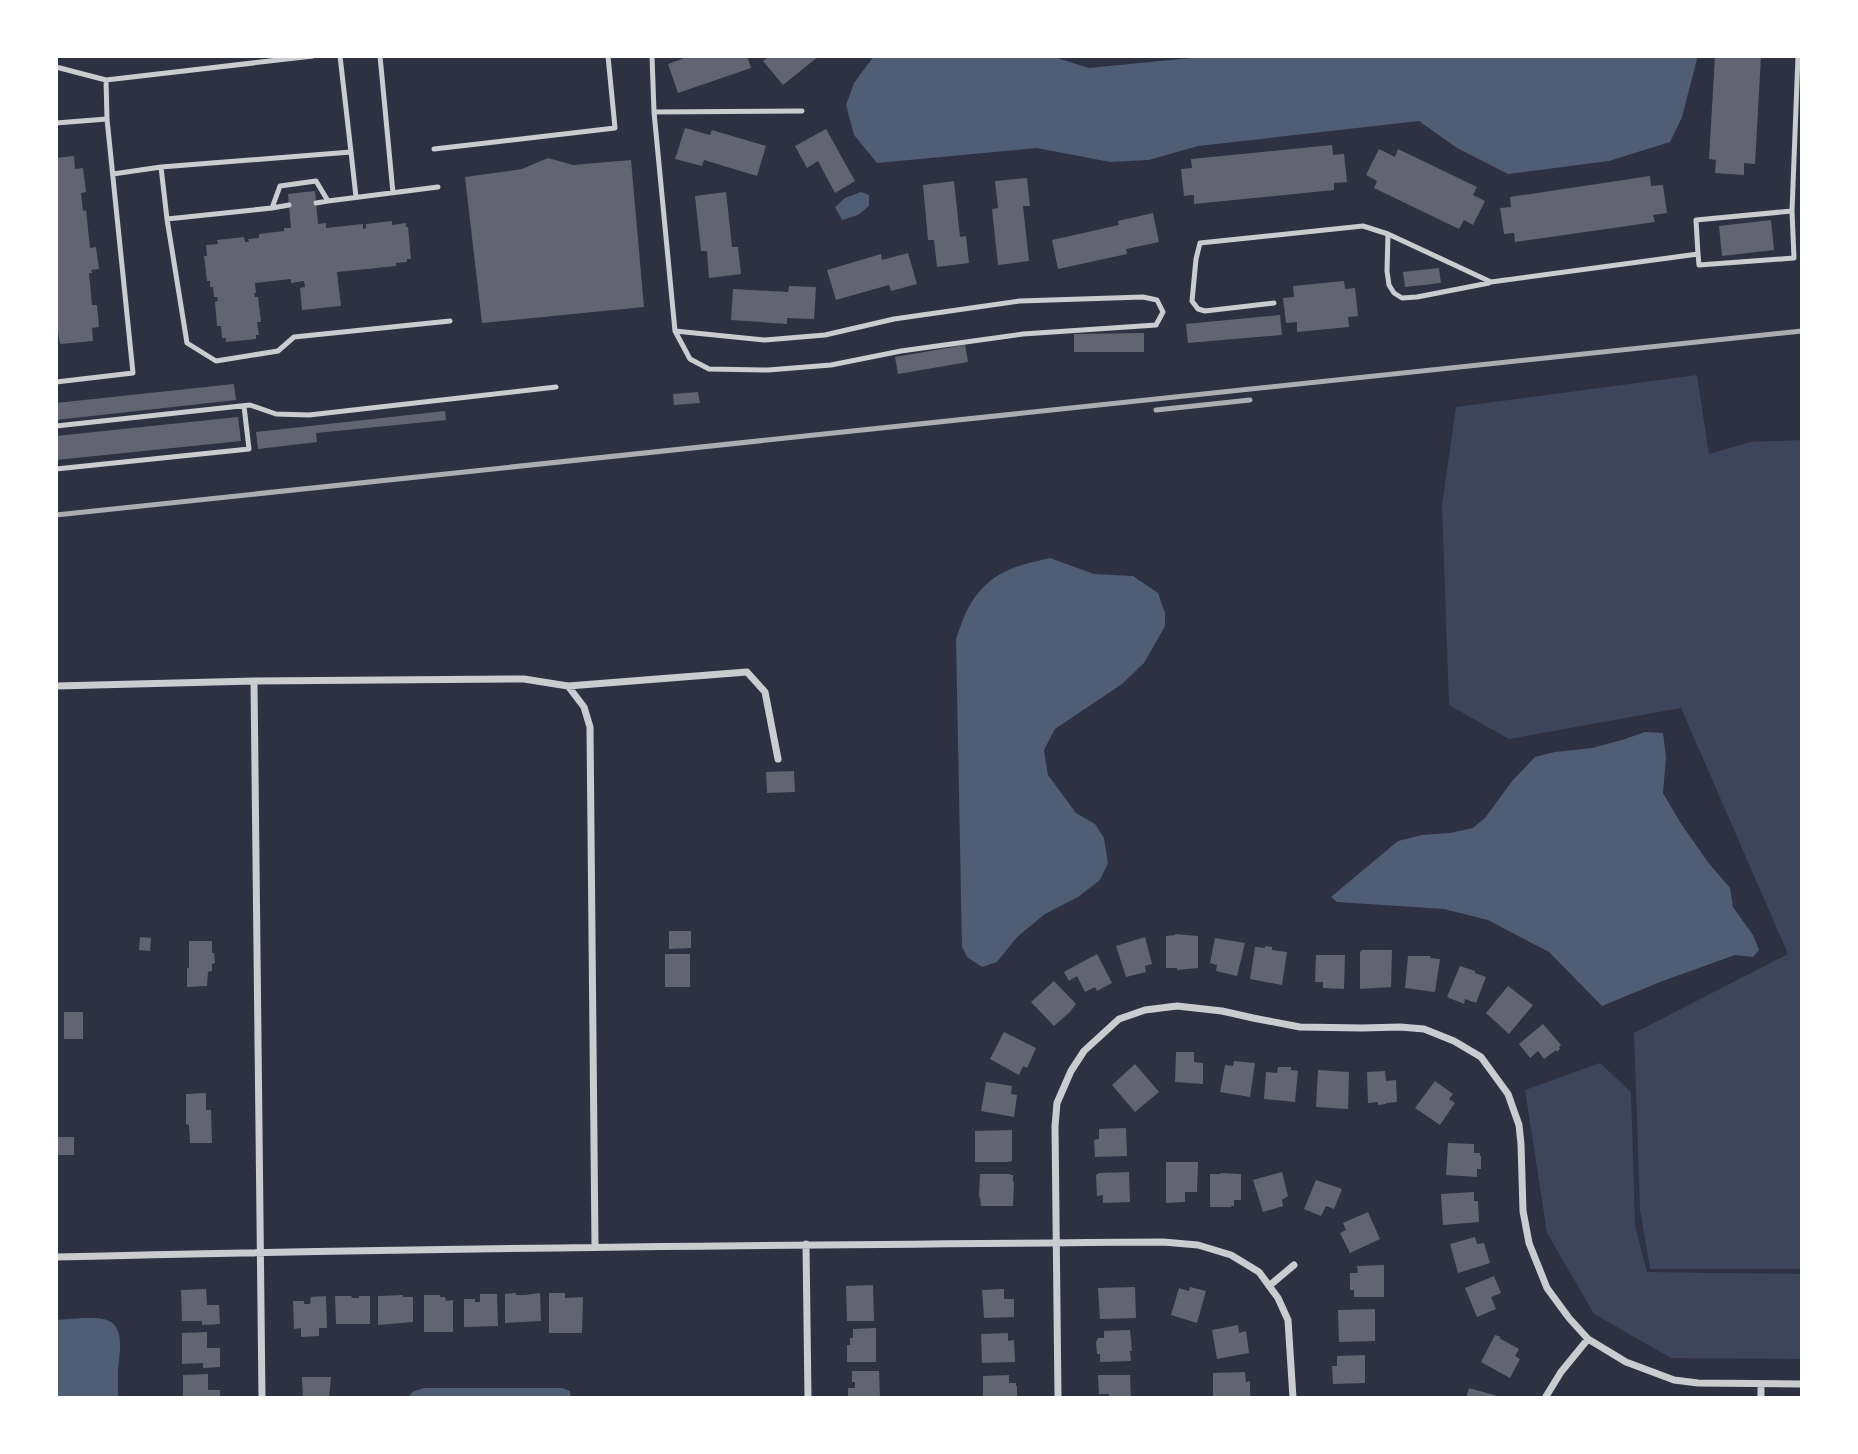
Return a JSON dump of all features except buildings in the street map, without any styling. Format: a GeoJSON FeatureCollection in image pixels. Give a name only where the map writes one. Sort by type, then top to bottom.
{"type":"FeatureCollection","features":[{"type":"Feature","properties":{"kind":"street"},"geometry":{"type":"LineString","coordinates":[[56,686],[524,679],[568,686],[747,672],[765,692],[778,759]]}},
{"type":"Feature","properties":{"kind":"street"},"geometry":{"type":"LineString","coordinates":[[254,681],[262,1398]]}},
{"type":"Feature","properties":{"kind":"street"},"geometry":{"type":"LineString","coordinates":[[568,686],[584,707],[590,727],[595,1247]]}},
{"type":"Feature","properties":{"kind":"street"},"geometry":{"type":"LineString","coordinates":[[1058,1398],[1057,1102],[1071,1071],[1084,1051],[1119,1019],[1145,1010],[1177,1006],[1222,1011],[1300,1027],[1424,1029],[1454,1041],[1480,1058],[1508,1094],[1519,1125],[1523,1211],[1529,1243],[1547,1288],[1588,1339],[1626,1362],[1674,1380],[1698,1383],[1802,1384]]}},
{"type":"Feature","properties":{"kind":"street"},"geometry":{"type":"LineString","coordinates":[[56,1257],[806,1244],[1163,1242],[1198,1245],[1231,1255],[1259,1272],[1278,1298],[1288,1320],[1293,1398]]}},
{"type":"Feature","properties":{"kind":"street"},"geometry":{"type":"LineString","coordinates":[[806,1244],[808,1398]]}},
{"type":"Feature","properties":{"kind":"street"},"geometry":{"type":"LineString","coordinates":[[1269,1286],[1294,1265]]}},
{"type":"Feature","properties":{"kind":"street"},"geometry":{"type":"LineString","coordinates":[[1545,1398],[1560,1372],[1588,1339]]}},
{"type":"Feature","properties":{"kind":"street"},"geometry":{"type":"LineString","coordinates":[[1761,1384],[1761,1398]]}},
{"type":"Feature","properties":{"kind":"lane"},"geometry":{"type":"LineString","coordinates":[[56,67],[106,80],[313,56]]}},
{"type":"Feature","properties":{"kind":"lane"},"geometry":{"type":"LineString","coordinates":[[340,56],[356,197]]}},
{"type":"Feature","properties":{"kind":"lane"},"geometry":{"type":"LineString","coordinates":[[380,56],[393,192]]}},
{"type":"Feature","properties":{"kind":"lane"},"geometry":{"type":"LineString","coordinates":[[434,149],[615,128],[608,56]]}},
{"type":"Feature","properties":{"kind":"lane"},"geometry":{"type":"LineString","coordinates":[[652,56],[654,112],[675,331],[691,359],[709,369],[768,370],[831,365],[901,351],[1023,334],[1156,325],[1163,312],[1157,300],[1143,297],[1020,301],[894,318],[825,335],[765,340],[675,331]]}},
{"type":"Feature","properties":{"kind":"lane"},"geometry":{"type":"LineString","coordinates":[[1792,211],[1696,220],[1699,265],[1794,258],[1792,196],[1798,56]]}},
{"type":"Feature","properties":{"kind":"lane"},"geometry":{"type":"LineString","coordinates":[[56,382],[133,373],[107,119],[106,80]]}},
{"type":"Feature","properties":{"kind":"lane"},"geometry":{"type":"LineString","coordinates":[[654,112],[802,111]]}},
{"type":"Feature","properties":{"kind":"lane"},"geometry":{"type":"LineString","coordinates":[[56,123],[107,119]]}},
{"type":"Feature","properties":{"kind":"lane"},"geometry":{"type":"LineString","coordinates":[[113,174],[162,167],[351,152]]}},
{"type":"Feature","properties":{"kind":"lane"},"geometry":{"type":"LineString","coordinates":[[162,167],[167,219],[187,343],[216,361],[278,351],[294,337],[450,321]]}},
{"type":"Feature","properties":{"kind":"lane"},"geometry":{"type":"LineString","coordinates":[[272,208],[281,186],[316,181],[328,201]]}},
{"type":"Feature","properties":{"kind":"lane"},"geometry":{"type":"LineString","coordinates":[[316,202],[438,187]]}},
{"type":"Feature","properties":{"kind":"lane"},"geometry":{"type":"LineString","coordinates":[[1792,196],[1802,197]]}},
{"type":"Feature","properties":{"kind":"lane"},"geometry":{"type":"LineString","coordinates":[[167,219],[289,205]]}},
{"type":"Feature","properties":{"kind":"lane"},"geometry":{"type":"LineString","coordinates":[[1275,303],[1205,311],[1198,309],[1192,301],[1200,243],[1363,226],[1388,234],[1491,282]]}},
{"type":"Feature","properties":{"kind":"lane"},"geometry":{"type":"LineString","coordinates":[[1388,234],[1389,285],[1394,293],[1402,298],[1491,282],[1698,254]]}},
{"type":"Feature","properties":{"kind":"lane"},"geometry":{"type":"LineString","coordinates":[[56,426],[250,405],[276,414],[309,415],[556,387]]}},
{"type":"Feature","properties":{"kind":"lane"},"geometry":{"type":"LineString","coordinates":[[56,469],[249,449],[244,406]]}},
{"type":"Feature","properties":{"kind":"shaded area"},"geometry":{"type":"Polygon","coordinates":[[[874,56],[1051,56],[1089,68],[1211,56],[1696,56],[1697,59],[1682,117],[1670,142],[1609,161],[1508,174],[1457,148],[1419,121],[1198,146],[1149,160],[1110,162],[1037,148],[877,163],[854,135],[846,105],[854,83],[874,56]]]}},
{"type":"Feature","properties":{"kind":"shaded area"},"geometry":{"type":"Polygon","coordinates":[[[861,192],[869,195],[869,206],[858,215],[842,220],[835,207],[845,198],[861,192]]]}},
{"type":"Feature","properties":{"kind":"shaded area"},"geometry":{"type":"Polygon","coordinates":[[[1697,375],[1709,454],[1750,442],[1802,440],[1802,1269],[1650,1269],[1640,1210],[1634,1033],[1788,954],[1681,708],[1509,739],[1449,705],[1442,505],[1456,407],[1697,375]]]}},
{"type":"Feature","properties":{"kind":"shaded area"},"geometry":{"type":"Polygon","coordinates":[[[1050,558],[1094,574],[1133,576],[1158,593],[1165,613],[1165,626],[1144,663],[1122,684],[1055,729],[1044,750],[1048,775],[1076,813],[1095,824],[1104,838],[1108,863],[1100,880],[1078,897],[1045,914],[1017,937],[997,962],[982,967],[967,957],[962,947],[956,639],[969,607],[987,584],[1015,567],[1050,558]]]}},
{"type":"Feature","properties":{"kind":"shaded area"},"geometry":{"type":"Polygon","coordinates":[[[1645,732],[1663,733],[1666,757],[1663,793],[1707,861],[1730,888],[1733,907],[1753,935],[1759,950],[1753,957],[1735,955],[1602,1006],[1549,952],[1488,920],[1444,909],[1337,902],[1331,897],[1398,841],[1473,828],[1485,818],[1513,780],[1535,757],[1592,748],[1645,732]]]}},
{"type":"Feature","properties":{"kind":"shaded area"},"geometry":{"type":"Polygon","coordinates":[[[1600,1063],[1631,1092],[1635,1226],[1647,1272],[1802,1274],[1802,1359],[1671,1358],[1594,1314],[1547,1233],[1525,1090],[1600,1063]]]}},
{"type":"Feature","properties":{"kind":"shaded area"},"geometry":{"type":"Polygon","coordinates":[[[56,1320],[108,1320],[118,1332],[118,1398],[56,1398],[56,1320]]]}},
{"type":"Feature","properties":{"kind":"shaded area"},"geometry":{"type":"Polygon","coordinates":[[[424,1388],[562,1388],[570,1391],[571,1398],[407,1398],[414,1391],[424,1388]]]}},
{"type":"Feature","properties":{"kind":"railway"},"geometry":{"type":"LineString","coordinates":[[56,515],[1802,331]]}},
{"type":"Feature","properties":{"kind":"railway"},"geometry":{"type":"LineString","coordinates":[[1156,410],[1250,400]]}}]}
